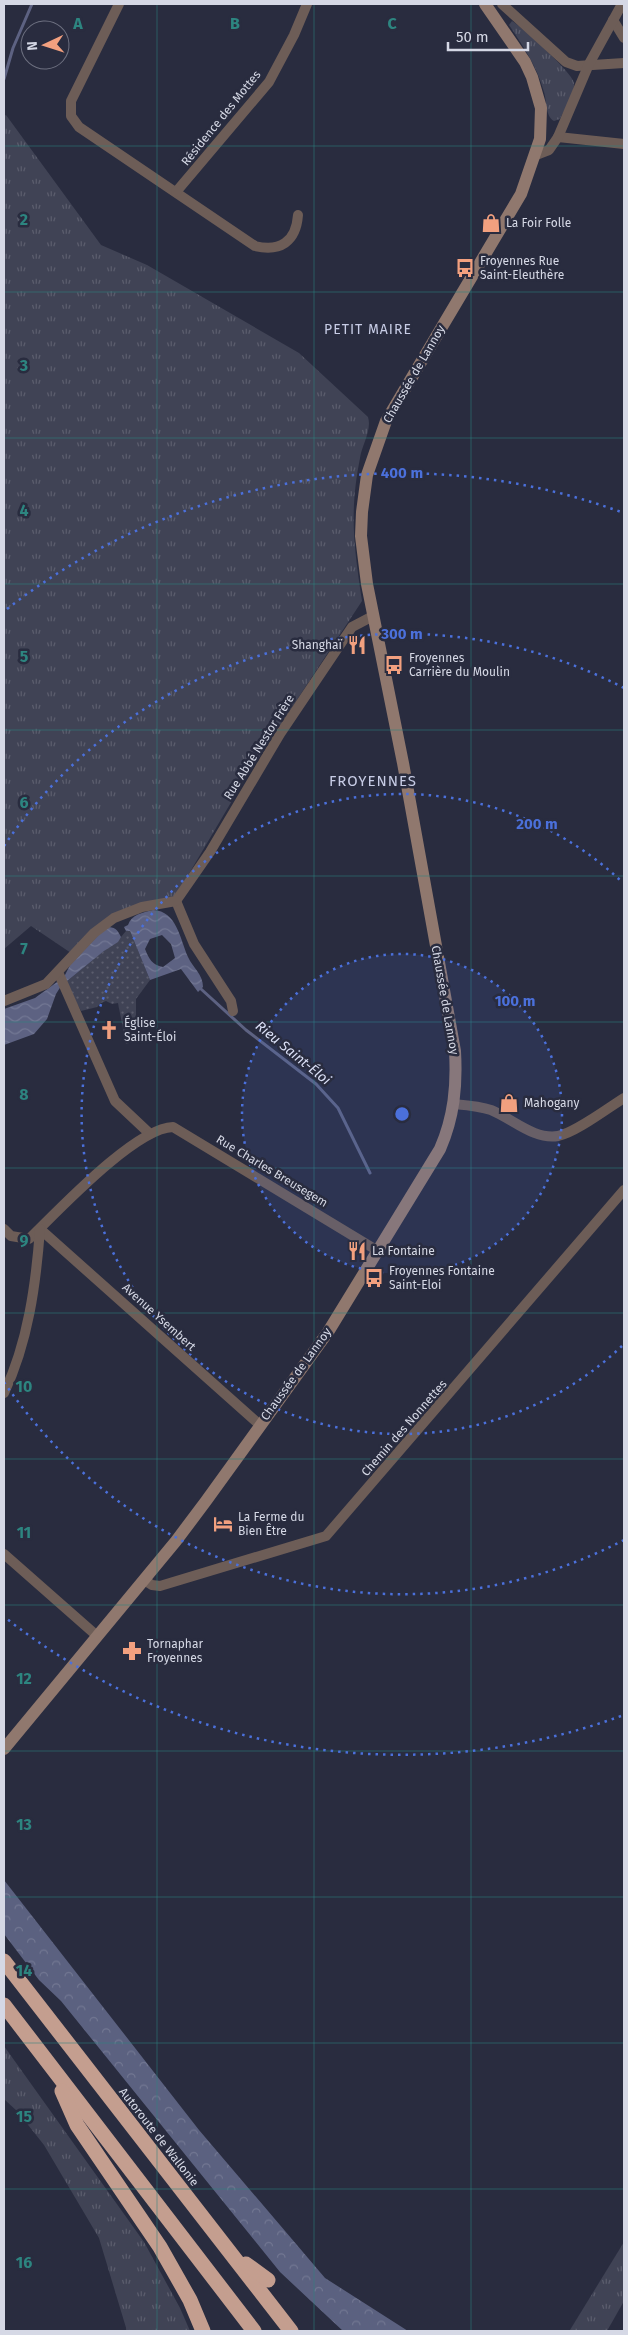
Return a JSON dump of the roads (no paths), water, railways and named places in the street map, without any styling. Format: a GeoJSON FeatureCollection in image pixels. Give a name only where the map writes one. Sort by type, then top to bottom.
{"type":"FeatureCollection","features":[{"type":"Feature","properties":{"kind":"highway","name":"Autoroute de Wallonie"},"geometry":{"type":"LineString","coordinates":[[4,1961],[291,2331]]}},
{"type":"Feature","properties":{"kind":"highway"},"geometry":{"type":"LineString","coordinates":[[4,2005],[254,2331]]}},
{"type":"Feature","properties":{"kind":"highway"},"geometry":{"type":"LineString","coordinates":[[54,2071],[77,2125],[160,2247],[190,2300],[203,2331]]}},
{"type":"Feature","properties":{"kind":"highway"},"geometry":{"type":"LineString","coordinates":[[233,2254],[268,2280]]}},
{"type":"Feature","properties":{"kind":"main road","name":"Chaussée de Lannoy"},"geometry":{"type":"LineString","coordinates":[[4,1750],[96,1635],[176,1540],[328,1332],[440,1149],[448,1132],[454,1104],[455,1051],[373,616],[363,558],[362,520],[367,475],[378,438],[397,399],[521,194],[540,139],[541,108],[532,77],[521,54],[485,4]]}},
{"type":"Feature","properties":{"kind":"street"},"geometry":{"type":"LineString","coordinates":[[119,4],[71,101],[71,116],[79,127],[255,246],[269,249],[289,240],[297,228],[298,215]]}},
{"type":"Feature","properties":{"kind":"street","name":"Résidence des Mottes"},"geometry":{"type":"LineString","coordinates":[[176,192],[269,82],[308,4]]}},
{"type":"Feature","properties":{"kind":"street"},"geometry":{"type":"LineString","coordinates":[[502,4],[510,8],[566,62],[577,66],[624,63]]}},
{"type":"Feature","properties":{"kind":"street"},"geometry":{"type":"LineString","coordinates":[[536,155],[549,150],[558,137],[590,64],[622,4]]}},
{"type":"Feature","properties":{"kind":"street"},"geometry":{"type":"LineString","coordinates":[[613,20],[624,38]]}},
{"type":"Feature","properties":{"kind":"street"},"geometry":{"type":"LineString","coordinates":[[558,137],[624,144]]}},
{"type":"Feature","properties":{"kind":"street","name":"Rue Abbé Nestor Frère"},"geometry":{"type":"LineString","coordinates":[[176,901],[210,852],[280,734],[352,627],[373,616]]}},
{"type":"Feature","properties":{"kind":"street"},"geometry":{"type":"LineString","coordinates":[[4,1001],[46,984],[59,974],[94,933],[114,918],[142,907],[176,901],[194,944],[230,1001],[233,1011]]}},
{"type":"Feature","properties":{"kind":"street"},"geometry":{"type":"LineString","coordinates":[[4,1229],[11,1236],[29,1239],[97,1174],[149,1133],[115,1101],[59,974]]}},
{"type":"Feature","properties":{"kind":"street"},"geometry":{"type":"LineString","coordinates":[[454,1104],[490,1110],[533,1132],[547,1136],[559,1136],[571,1131],[624,1098]]}},
{"type":"Feature","properties":{"kind":"street","name":"Rue Charles Breusegem"},"geometry":{"type":"LineString","coordinates":[[149,1133],[168,1127],[180,1130],[378,1251]]}},
{"type":"Feature","properties":{"kind":"street","name":"Chemin des Nonnettes"},"geometry":{"type":"LineString","coordinates":[[144,1580],[152,1585],[160,1586],[326,1536],[624,1190]]}},
{"type":"Feature","properties":{"kind":"street"},"geometry":{"type":"LineString","coordinates":[[4,1393],[8,1375],[26,1328],[38,1264],[40,1229]]}},
{"type":"Feature","properties":{"kind":"street","name":"Avenue Ysembert"},"geometry":{"type":"LineString","coordinates":[[40,1229],[260,1425]]}},
{"type":"Feature","properties":{"kind":"street"},"geometry":{"type":"LineString","coordinates":[[4,1554],[96,1635]]}},
{"type":"Feature","properties":{"kind":"water"},"geometry":{"type":"Polygon","coordinates":[[[153,910],[167,915],[173,921],[188,957],[203,982],[203,987],[198,992],[181,969],[150,980],[130,931],[126,931],[124,927],[135,916],[153,910]],[[162,935],[150,939],[145,949],[151,961],[163,967],[175,958],[171,944],[162,935]]]}},
{"type":"Feature","properties":{"kind":"water"},"geometry":{"type":"Polygon","coordinates":[[[106,927],[117,930],[121,937],[118,942],[61,986],[47,1019],[34,1034],[4,1045],[4,1009],[35,998],[64,977],[70,965],[106,927]]]}},
{"type":"Feature","properties":{"kind":"waterway"},"geometry":{"type":"LineString","coordinates":[[4,79],[13,48],[32,4]]}},
{"type":"Feature","properties":{"kind":"waterway","name":"Rieu Saint-Éloi"},"geometry":{"type":"LineString","coordinates":[[201,989],[246,1030],[316,1084],[338,1108],[370,1173]]}},
{"type":"Feature","properties":{"kind":"place","name":"La Foir Folle"},"geometry":{"type":"Point","coordinates":[491,223]}},
{"type":"Feature","properties":{"kind":"place","name":"Froyennes Rue Saint-Eleuthère"},"geometry":{"type":"Point","coordinates":[465,268]}},
{"type":"Feature","properties":{"kind":"place","name":"Shanghaï"},"geometry":{"type":"Point","coordinates":[357,645]}},
{"type":"Feature","properties":{"kind":"place","name":"Froyennes Carrière du Moulin"},"geometry":{"type":"Point","coordinates":[394,665]}},
{"type":"Feature","properties":{"kind":"place","name":"Église Saint-Éloi"},"geometry":{"type":"Point","coordinates":[109,1030]}},
{"type":"Feature","properties":{"kind":"place","name":"Mahogany"},"geometry":{"type":"Point","coordinates":[509,1103]}},
{"type":"Feature","properties":{"kind":"place","name":"La Fontaine"},"geometry":{"type":"Point","coordinates":[357,1251]}},
{"type":"Feature","properties":{"kind":"place","name":"Froyennes Fontaine Saint-Eloi"},"geometry":{"type":"Point","coordinates":[374,1278]}},
{"type":"Feature","properties":{"kind":"place","name":"La Ferme du Bien Être"},"geometry":{"type":"Point","coordinates":[223,1524]}},
{"type":"Feature","properties":{"kind":"place","name":"Tornaphar Froyennes"},"geometry":{"type":"Point","coordinates":[132,1651]}},
{"type":"Feature","properties":{"kind":"district","name":"PETIT MAIRE"},"geometry":{"type":"Point","coordinates":[368,329]}},
{"type":"Feature","properties":{"kind":"district","name":"FROYENNES"},"geometry":{"type":"Point","coordinates":[373,781]}}]}
